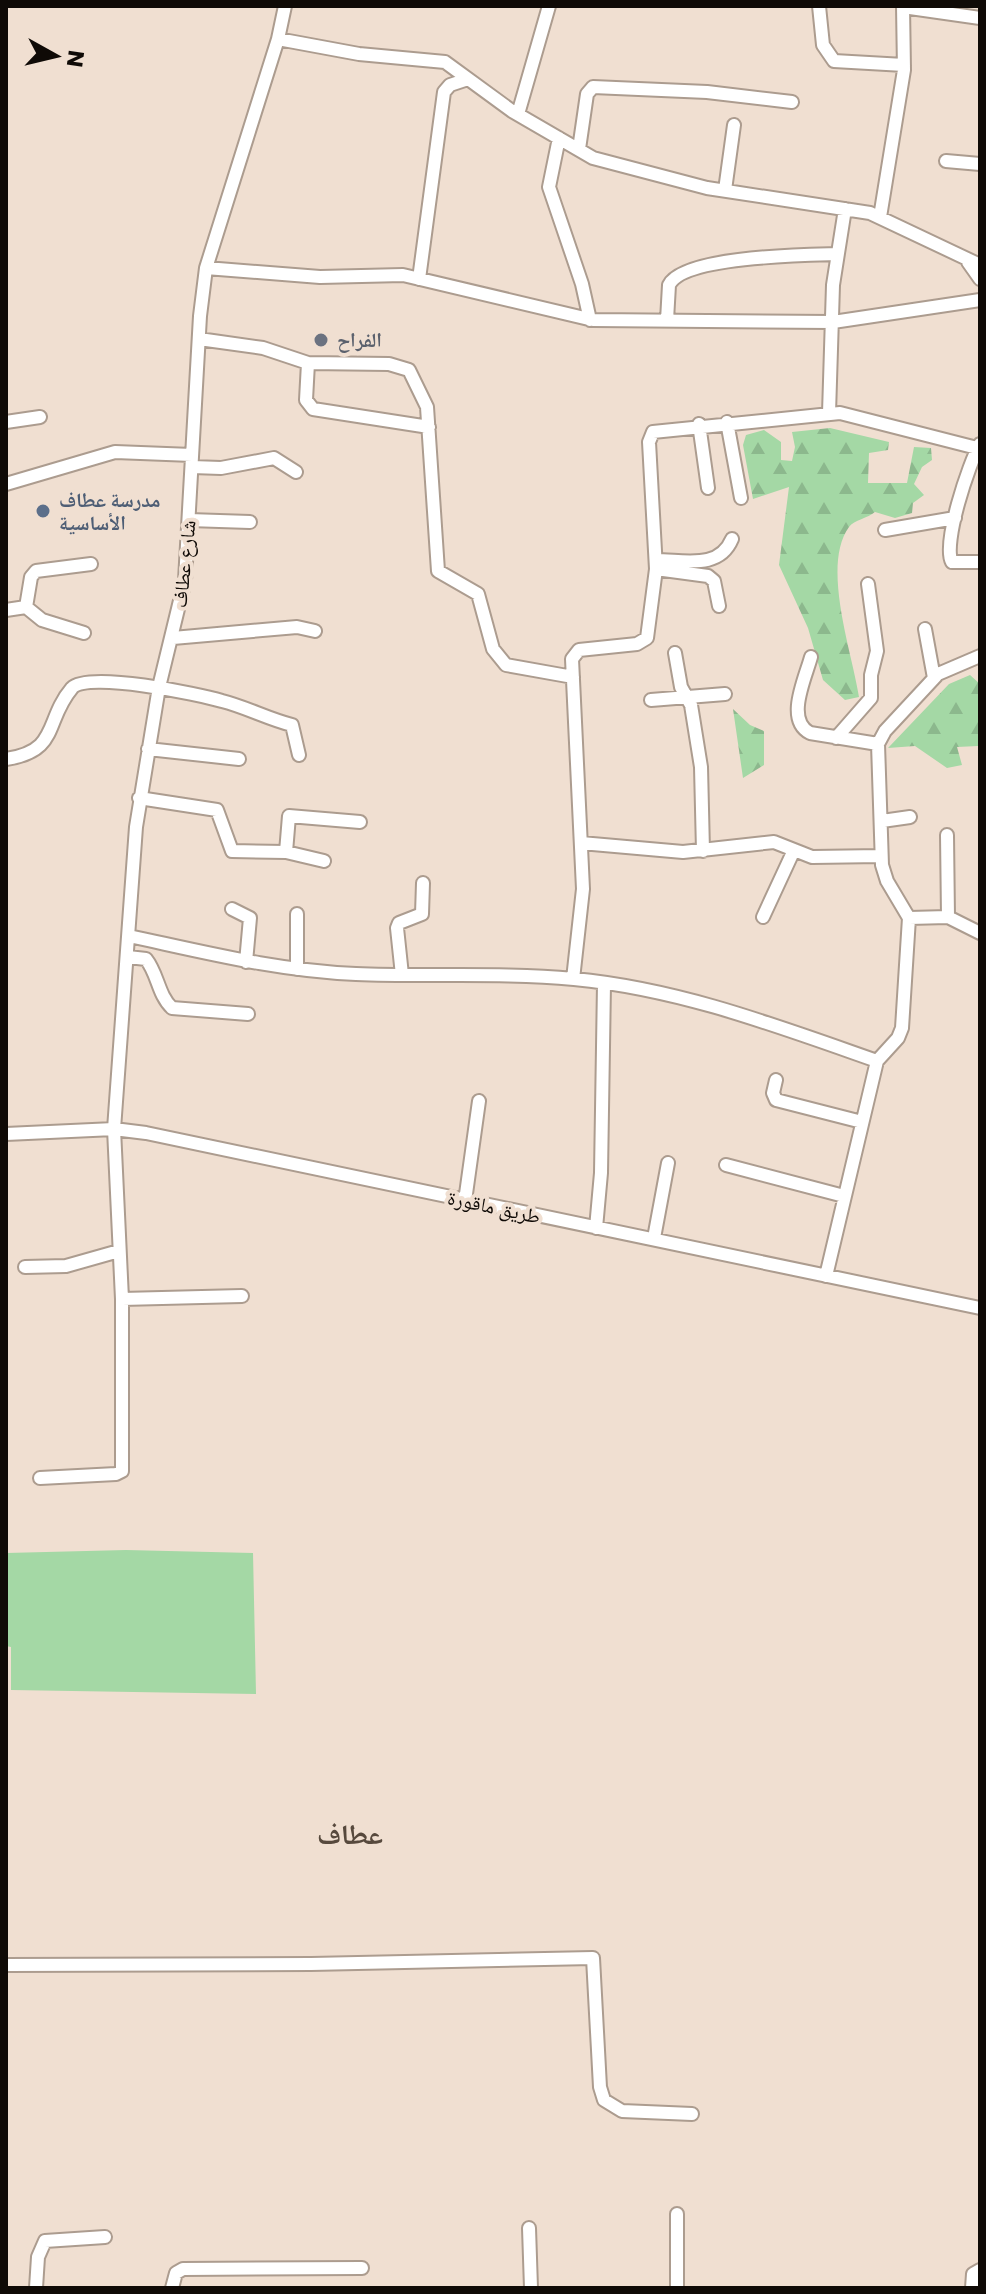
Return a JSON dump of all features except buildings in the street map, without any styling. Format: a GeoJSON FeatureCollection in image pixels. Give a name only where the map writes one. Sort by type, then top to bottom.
{"type":"FeatureCollection","features":[{"type":"Feature","properties":{"kind":"street","name":"شارع عطاف"},"geometry":{"type":"LineString","coordinates":[[40,1478],[116,1474],[122,1471],[122,1299],[114,1129],[139,798],[159,687],[185,580],[206,268],[278,39],[285,6]]}},
{"type":"Feature","properties":{"kind":"street"},"geometry":{"type":"LineString","coordinates":[[518,114],[549,6]]}},
{"type":"Feature","properties":{"kind":"street"},"geometry":{"type":"LineString","coordinates":[[819,6],[823,45],[834,61],[904,65]]}},
{"type":"Feature","properties":{"kind":"street"},"geometry":{"type":"LineString","coordinates":[[880,217],[904,65],[903,7],[980,18]]}},
{"type":"Feature","properties":{"kind":"street"},"geometry":{"type":"LineString","coordinates":[[278,39],[359,54],[433,60],[454,67],[518,114],[579,149],[626,169],[880,217],[974,264],[980,279]]}},
{"type":"Feature","properties":{"kind":"street"},"geometry":{"type":"LineString","coordinates":[[419,279],[444,92],[450,85],[468,79]]}},
{"type":"Feature","properties":{"kind":"street"},"geometry":{"type":"LineString","coordinates":[[579,149],[587,94],[593,87],[707,92],[792,102]]}},
{"type":"Feature","properties":{"kind":"street"},"geometry":{"type":"LineString","coordinates":[[725,190],[734,125]]}},
{"type":"Feature","properties":{"kind":"street"},"geometry":{"type":"LineString","coordinates":[[559,138],[549,187],[582,284],[590,320]]}},
{"type":"Feature","properties":{"kind":"street"},"geometry":{"type":"LineString","coordinates":[[946,161],[980,164]]}},
{"type":"Feature","properties":{"kind":"street"},"geometry":{"type":"LineString","coordinates":[[829,413],[837,254],[845,209]]}},
{"type":"Feature","properties":{"kind":"street"},"geometry":{"type":"LineString","coordinates":[[667,320],[669,285],[684,271],[765,257],[837,254]]}},
{"type":"Feature","properties":{"kind":"street"},"geometry":{"type":"LineString","coordinates":[[206,268],[320,277],[389,274],[590,320],[833,322],[980,300]]}},
{"type":"Feature","properties":{"kind":"street"},"geometry":{"type":"LineString","coordinates":[[199,339],[263,348],[308,363],[403,367],[414,376],[424,396],[429,427],[438,571],[478,594],[493,649],[506,665],[573,677]]}},
{"type":"Feature","properties":{"kind":"street"},"geometry":{"type":"LineString","coordinates":[[308,363],[306,400],[313,409],[429,427]]}},
{"type":"Feature","properties":{"kind":"street"},"geometry":{"type":"LineString","coordinates":[[573,979],[583,902],[572,659],[579,650],[645,641],[656,565],[649,439],[659,428],[829,413],[979,446],[955,518],[949,560],[980,562]]}},
{"type":"Feature","properties":{"kind":"street"},"geometry":{"type":"LineString","coordinates":[[6,422],[40,417]]}},
{"type":"Feature","properties":{"kind":"street"},"geometry":{"type":"LineString","coordinates":[[727,422],[741,498]]}},
{"type":"Feature","properties":{"kind":"street"},"geometry":{"type":"LineString","coordinates":[[699,424],[708,488]]}},
{"type":"Feature","properties":{"kind":"street"},"geometry":{"type":"LineString","coordinates":[[6,484],[115,452],[192,461],[221,468],[274,458],[296,472]]}},
{"type":"Feature","properties":{"kind":"street"},"geometry":{"type":"LineString","coordinates":[[885,530],[955,518]]}},
{"type":"Feature","properties":{"kind":"street"},"geometry":{"type":"LineString","coordinates":[[189,520],[250,522]]}},
{"type":"Feature","properties":{"kind":"street"},"geometry":{"type":"LineString","coordinates":[[656,565],[715,560],[724,555],[732,539]]}},
{"type":"Feature","properties":{"kind":"street"},"geometry":{"type":"LineString","coordinates":[[26,607],[31,577],[36,571],[91,564]]}},
{"type":"Feature","properties":{"kind":"street"},"geometry":{"type":"LineString","coordinates":[[656,565],[708,576],[714,581],[719,606]]}},
{"type":"Feature","properties":{"kind":"street"},"geometry":{"type":"LineString","coordinates":[[836,738],[871,698],[870,680],[877,651],[868,584]]}},
{"type":"Feature","properties":{"kind":"street"},"geometry":{"type":"LineString","coordinates":[[6,610],[26,607],[42,620],[84,633]]}},
{"type":"Feature","properties":{"kind":"street"},"geometry":{"type":"LineString","coordinates":[[173,638],[297,627],[315,631]]}},
{"type":"Feature","properties":{"kind":"street"},"geometry":{"type":"LineString","coordinates":[[925,629],[934,678]]}},
{"type":"Feature","properties":{"kind":"street"},"geometry":{"type":"LineString","coordinates":[[675,653],[701,767],[703,851]]}},
{"type":"Feature","properties":{"kind":"street"},"geometry":{"type":"LineString","coordinates":[[826,1276],[877,1061],[901,1033],[909,918],[887,881],[881,856],[878,744],[885,731],[934,678],[980,656]]}},
{"type":"Feature","properties":{"kind":"street"},"geometry":{"type":"LineString","coordinates":[[811,657],[797,719],[806,731],[878,744]]}},
{"type":"Feature","properties":{"kind":"street"},"geometry":{"type":"LineString","coordinates":[[6,759],[24,756],[42,746],[67,696],[78,684],[159,687],[224,701],[292,725],[299,755]]}},
{"type":"Feature","properties":{"kind":"street"},"geometry":{"type":"LineString","coordinates":[[651,700],[725,694]]}},
{"type":"Feature","properties":{"kind":"street"},"geometry":{"type":"LineString","coordinates":[[148,749],[239,759]]}},
{"type":"Feature","properties":{"kind":"street"},"geometry":{"type":"LineString","coordinates":[[139,798],[217,810],[232,851],[286,852],[324,861]]}},
{"type":"Feature","properties":{"kind":"street"},"geometry":{"type":"LineString","coordinates":[[286,852],[289,816],[360,822]]}},
{"type":"Feature","properties":{"kind":"street"},"geometry":{"type":"LineString","coordinates":[[882,821],[910,817]]}},
{"type":"Feature","properties":{"kind":"street"},"geometry":{"type":"LineString","coordinates":[[947,835],[948,917]]}},
{"type":"Feature","properties":{"kind":"street"},"geometry":{"type":"LineString","coordinates":[[581,843],[642,850],[703,851],[774,842],[812,857],[881,856]]}},
{"type":"Feature","properties":{"kind":"street"},"geometry":{"type":"LineString","coordinates":[[763,917],[794,850]]}},
{"type":"Feature","properties":{"kind":"street"},"geometry":{"type":"LineString","coordinates":[[402,975],[397,928],[399,923],[422,914],[423,883]]}},
{"type":"Feature","properties":{"kind":"street"},"geometry":{"type":"LineString","coordinates":[[232,909],[250,918],[246,962]]}},
{"type":"Feature","properties":{"kind":"street"},"geometry":{"type":"LineString","coordinates":[[297,914],[297,969]]}},
{"type":"Feature","properties":{"kind":"street"},"geometry":{"type":"LineString","coordinates":[[909,918],[948,917],[980,933]]}},
{"type":"Feature","properties":{"kind":"street"},"geometry":{"type":"LineString","coordinates":[[129,936],[246,962],[297,969],[573,979],[604,984],[718,1006],[877,1061]]}},
{"type":"Feature","properties":{"kind":"street"},"geometry":{"type":"LineString","coordinates":[[128,957],[146,959],[155,971],[165,1002],[172,1008],[248,1014]]}},
{"type":"Feature","properties":{"kind":"street"},"geometry":{"type":"LineString","coordinates":[[596,1228],[601,1173],[604,984]]}},
{"type":"Feature","properties":{"kind":"street"},"geometry":{"type":"LineString","coordinates":[[776,1080],[773,1093],[776,1100],[862,1122]]}},
{"type":"Feature","properties":{"kind":"street"},"geometry":{"type":"LineString","coordinates":[[465,1201],[479,1101]]}},
{"type":"Feature","properties":{"kind":"street","name":"طريق ماقورة"},"geometry":{"type":"LineString","coordinates":[[6,1134],[114,1129],[183,1139],[980,1308]]}},
{"type":"Feature","properties":{"kind":"street"},"geometry":{"type":"LineString","coordinates":[[654,1238],[668,1163]]}},
{"type":"Feature","properties":{"kind":"street"},"geometry":{"type":"LineString","coordinates":[[726,1165],[844,1196]]}},
{"type":"Feature","properties":{"kind":"street"},"geometry":{"type":"LineString","coordinates":[[25,1267],[66,1266],[119,1251]]}},
{"type":"Feature","properties":{"kind":"street"},"geometry":{"type":"LineString","coordinates":[[122,1299],[242,1296]]}},
{"type":"Feature","properties":{"kind":"street"},"geometry":{"type":"LineString","coordinates":[[6,1965],[311,1964],[593,1958],[600,2087],[604,2100],[622,2111],[692,2114]]}},
{"type":"Feature","properties":{"kind":"street"},"geometry":{"type":"LineString","coordinates":[[677,2214],[677,2288]]}},
{"type":"Feature","properties":{"kind":"street"},"geometry":{"type":"LineString","coordinates":[[529,2228],[531,2288]]}},
{"type":"Feature","properties":{"kind":"street"},"geometry":{"type":"LineString","coordinates":[[36,2288],[38,2257],[45,2241],[105,2237]]}},
{"type":"Feature","properties":{"kind":"street"},"geometry":{"type":"LineString","coordinates":[[172,2288],[176,2273],[183,2269],[362,2268]]}},
{"type":"Feature","properties":{"kind":"street"},"geometry":{"type":"LineString","coordinates":[[972,2288],[973,2274],[980,2270]]}},
{"type":"Feature","properties":{"kind":"green space"},"geometry":{"type":"Polygon","coordinates":[[[830,428],[889,442],[888,450],[869,453],[868,483],[907,483],[914,447],[931,448],[932,460],[922,467],[914,484],[924,495],[913,503],[912,513],[895,518],[875,512],[851,525],[841,544],[838,586],[859,697],[845,700],[823,680],[808,628],[779,565],[789,487],[753,499],[743,445],[746,435],[764,430],[781,442],[781,460],[792,461],[795,447],[792,432],[830,428]]]}},
{"type":"Feature","properties":{"kind":"green space"},"geometry":{"type":"Polygon","coordinates":[[[970,675],[980,684],[980,742],[978,746],[957,747],[962,765],[947,768],[915,746],[888,748],[949,684],[970,675]]]}},
{"type":"Feature","properties":{"kind":"green space"},"geometry":{"type":"Polygon","coordinates":[[[733,709],[750,725],[764,731],[764,765],[743,778],[733,709]]]}},
{"type":"Feature","properties":{"kind":"green space"},"geometry":{"type":"Polygon","coordinates":[[[126,1550],[253,1553],[256,1694],[11,1690],[11,1647],[6,1646],[6,1553],[126,1550]]]}},
{"type":"Feature","properties":{"kind":"place","name":"الفراح"},"geometry":{"type":"Point","coordinates":[321,340]}},
{"type":"Feature","properties":{"kind":"place","name":"مدرسة عطاف الأساسية"},"geometry":{"type":"Point","coordinates":[43,511]}},
{"type":"Feature","properties":{"kind":"district","name":"عطاف"},"geometry":{"type":"Point","coordinates":[350,1834]}}]}
